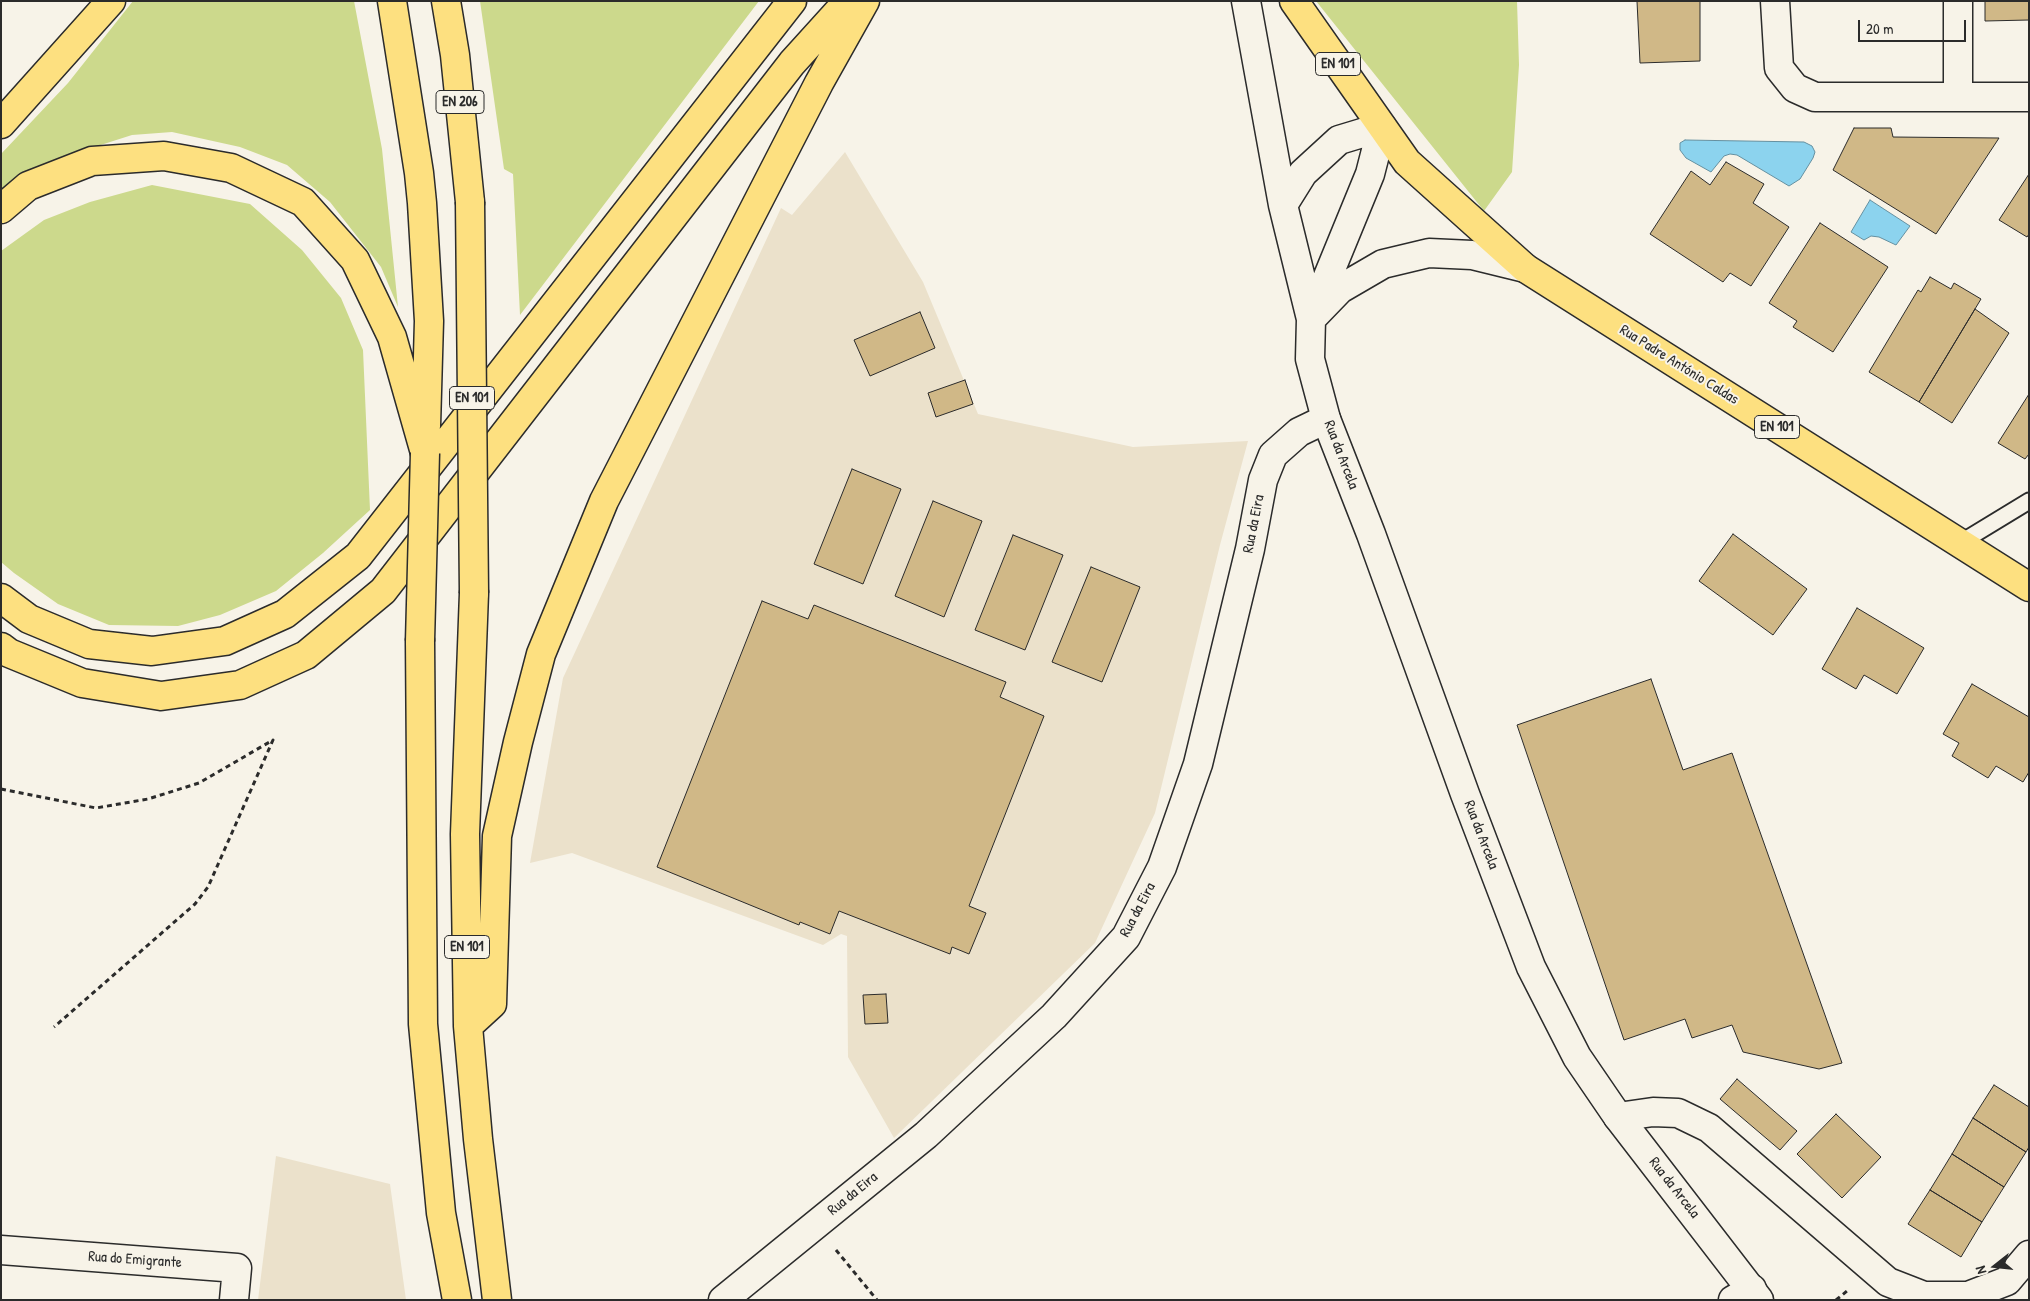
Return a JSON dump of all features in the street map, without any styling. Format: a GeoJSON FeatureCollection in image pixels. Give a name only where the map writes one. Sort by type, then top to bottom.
{"type":"FeatureCollection","features":[{"type":"Feature","properties":{"kind":"main road"},"geometry":{"type":"LineString","coordinates":[[1,124],[111,1]]}},
{"type":"Feature","properties":{"kind":"main road","name":"EN 101"},"geometry":{"type":"LineString","coordinates":[[392,1],[419,173],[429,321],[420,641],[423,1024],[441,1213],[457,1300]]}},
{"type":"Feature","properties":{"kind":"main road","name":"EN 206"},"geometry":{"type":"LineString","coordinates":[[446,1],[455,55],[470,202]]}},
{"type":"Feature","properties":{"kind":"main road"},"geometry":{"type":"LineString","coordinates":[[1,598],[29,619],[88,644],[152,651],[225,641],[286,614],[358,556],[792,1]]}},
{"type":"Feature","properties":{"kind":"main road"},"geometry":{"type":"LineString","coordinates":[[1,647],[10,653],[82,683],[161,696],[240,685],[306,655],[384,592],[792,63],[848,1]]}},
{"type":"Feature","properties":{"kind":"main road"},"geometry":{"type":"LineString","coordinates":[[468,1026],[492,1004],[497,836],[518,742],[542,654],[604,501],[819,83],[865,1]]}},
{"type":"Feature","properties":{"kind":"main road","name":"EN 101"},"geometry":{"type":"LineString","coordinates":[[1294,1],[1382,127]]}},
{"type":"Feature","properties":{"kind":"main road","name":"Rua Padre António Caldas"},"geometry":{"type":"LineString","coordinates":[[1382,127],[1407,162],[1525,268],[2029,587]]}},
{"type":"Feature","properties":{"kind":"main road"},"geometry":{"type":"LineString","coordinates":[[1,209],[28,186],[92,161],[164,156],[231,168],[303,202],[355,260],[392,337],[425,453]]}},
{"type":"Feature","properties":{"kind":"main road","name":"EN 101"},"geometry":{"type":"LineString","coordinates":[[470,202],[474,593],[465,834],[468,1026],[478,1139],[497,1300]]}},
{"type":"Feature","properties":{"kind":"street"},"geometry":{"type":"LineString","coordinates":[[1246,1],[1283,205],[1310,319]]}},
{"type":"Feature","properties":{"kind":"street"},"geometry":{"type":"LineString","coordinates":[[1775,1],[1779,68],[1795,88],[1815,97],[2029,97]]}},
{"type":"Feature","properties":{"kind":"street"},"geometry":{"type":"LineString","coordinates":[[1958,1],[1958,97]]}},
{"type":"Feature","properties":{"kind":"street"},"geometry":{"type":"LineString","coordinates":[[1283,205],[1303,173],[1339,140],[1382,127]]}},
{"type":"Feature","properties":{"kind":"street"},"geometry":{"type":"LineString","coordinates":[[1310,319],[1370,174],[1382,127]]}},
{"type":"Feature","properties":{"kind":"street"},"geometry":{"type":"LineString","coordinates":[[1310,319],[1340,289],[1383,264],[1429,253],[1472,255],[1525,268]]}},
{"type":"Feature","properties":{"kind":"street","name":"Rua da Arcela"},"geometry":{"type":"LineString","coordinates":[[1310,319],[1310,359],[1326,419],[1371,534],[1462,785],[1531,967],[1576,1057],[1748,1296]]}},
{"type":"Feature","properties":{"kind":"street","name":"Rua da Eira"},"geometry":{"type":"LineString","coordinates":[[724,1300],[926,1135],[1048,1023],[1126,937],[1162,867],[1198,764],[1250,548],[1263,480],[1273,454],[1299,432],[1326,419]]}},
{"type":"Feature","properties":{"kind":"street"},"geometry":{"type":"LineString","coordinates":[[1618,1117],[1654,1112],[1678,1113],[1709,1128],[1888,1282],[1925,1298],[1971,1298],[2007,1281],[2029,1255]]}},
{"type":"Feature","properties":{"kind":"street","name":"Rua do Emigrante"},"geometry":{"type":"LineString","coordinates":[[1,1250],[237,1268],[234,1300]]}},
{"type":"Feature","properties":{"kind":"lane"},"geometry":{"type":"LineString","coordinates":[[1960,543],[2029,501]]}},
{"type":"Feature","properties":{"kind":"path"},"geometry":{"type":"LineString","coordinates":[[1,789],[96,808],[148,799],[199,783],[273,740],[208,887],[195,904],[54,1027]]}},
{"type":"Feature","properties":{"kind":"path"},"geometry":{"type":"LineString","coordinates":[[816,1224],[877,1300]]}},
{"type":"Feature","properties":{"kind":"shaded area"},"geometry":{"type":"Polygon","coordinates":[[[845,152],[923,282],[978,414],[1133,447],[1248,441],[1220,545],[1155,813],[1095,943],[894,1138],[848,1057],[847,936],[841,934],[823,945],[572,853],[530,863],[563,678],[781,208],[792,215],[845,152]]]}},
{"type":"Feature","properties":{"kind":"shaded area"},"geometry":{"type":"Polygon","coordinates":[[[276,1156],[390,1184],[406,1300],[258,1300],[276,1156]]]}},
{"type":"Feature","properties":{"kind":"green space"},"geometry":{"type":"Polygon","coordinates":[[[133,1],[354,1],[382,149],[398,307],[381,267],[330,202],[287,165],[240,147],[172,132],[132,135],[60,158],[10,183],[1,191],[1,154],[68,83],[133,1]]]}},
{"type":"Feature","properties":{"kind":"green space"},"geometry":{"type":"Polygon","coordinates":[[[480,1],[759,1],[520,315],[513,174],[504,169],[480,1]]]}},
{"type":"Feature","properties":{"kind":"green space"},"geometry":{"type":"Polygon","coordinates":[[[1316,1],[1517,1],[1519,65],[1512,172],[1484,211],[1316,1]]]}},
{"type":"Feature","properties":{"kind":"green space"},"geometry":{"type":"Polygon","coordinates":[[[152,185],[250,204],[302,250],[341,298],[363,350],[370,510],[323,553],[276,591],[220,615],[178,626],[109,625],[58,604],[1,562],[1,251],[44,220],[90,202],[152,185]]]}},
{"type":"Feature","properties":{"kind":"water"},"geometry":{"type":"Polygon","coordinates":[[[1685,140],[1804,142],[1812,146],[1815,152],[1800,179],[1789,186],[1737,155],[1730,154],[1724,156],[1711,172],[1686,158],[1680,150],[1680,143],[1685,140]]]}},
{"type":"Feature","properties":{"kind":"water"},"geometry":{"type":"Polygon","coordinates":[[[1870,200],[1910,226],[1896,245],[1879,237],[1871,236],[1864,240],[1851,232],[1870,200]]]}},
{"type":"Feature","properties":{"kind":"building"},"geometry":{"type":"Polygon","coordinates":[[[1637,1],[1700,1],[1700,61],[1640,63],[1637,1]]]}},
{"type":"Feature","properties":{"kind":"building"},"geometry":{"type":"Polygon","coordinates":[[[1985,1],[2029,1],[2029,20],[1985,21],[1985,1]]]}},
{"type":"Feature","properties":{"kind":"building"},"geometry":{"type":"Polygon","coordinates":[[[1854,128],[1891,128],[1893,137],[1999,138],[1936,234],[1833,170],[1854,128]]]}},
{"type":"Feature","properties":{"kind":"building"},"geometry":{"type":"Polygon","coordinates":[[[1726,162],[1764,184],[1753,203],[1789,227],[1751,286],[1730,273],[1723,282],[1650,234],[1691,171],[1710,185],[1726,162]]]}},
{"type":"Feature","properties":{"kind":"building"},"geometry":{"type":"Polygon","coordinates":[[[2029,174],[2029,234],[2027,237],[1999,220],[2029,174]]]}},
{"type":"Feature","properties":{"kind":"building"},"geometry":{"type":"Polygon","coordinates":[[[1820,223],[1888,267],[1833,352],[1793,327],[1797,321],[1769,303],[1820,223]]]}},
{"type":"Feature","properties":{"kind":"building"},"geometry":{"type":"Polygon","coordinates":[[[1930,277],[1951,289],[1954,283],[1981,299],[1919,402],[1869,372],[1918,290],[1921,292],[1930,277]]]}},
{"type":"Feature","properties":{"kind":"building"},"geometry":{"type":"Polygon","coordinates":[[[1975,309],[2009,333],[1952,423],[1919,402],[1975,309]]]}},
{"type":"Feature","properties":{"kind":"building"},"geometry":{"type":"Polygon","coordinates":[[[920,312],[935,348],[870,376],[854,340],[920,312]]]}},
{"type":"Feature","properties":{"kind":"building"},"geometry":{"type":"Polygon","coordinates":[[[965,380],[973,404],[936,417],[928,393],[965,380]]]}},
{"type":"Feature","properties":{"kind":"building"},"geometry":{"type":"Polygon","coordinates":[[[2029,394],[2029,454],[2025,459],[1998,443],[2029,394]]]}},
{"type":"Feature","properties":{"kind":"building"},"geometry":{"type":"Polygon","coordinates":[[[852,469],[901,489],[863,584],[814,564],[852,469]]]}},
{"type":"Feature","properties":{"kind":"building"},"geometry":{"type":"Polygon","coordinates":[[[933,501],[982,521],[944,617],[895,596],[933,501]]]}},
{"type":"Feature","properties":{"kind":"building"},"geometry":{"type":"Polygon","coordinates":[[[1733,534],[1807,589],[1773,635],[1699,581],[1733,534]]]}},
{"type":"Feature","properties":{"kind":"building"},"geometry":{"type":"Polygon","coordinates":[[[1013,535],[1063,555],[1025,650],[975,630],[1013,535]]]}},
{"type":"Feature","properties":{"kind":"building"},"geometry":{"type":"Polygon","coordinates":[[[1091,567],[1140,587],[1102,682],[1052,662],[1091,567]]]}},
{"type":"Feature","properties":{"kind":"building"},"geometry":{"type":"Polygon","coordinates":[[[762,601],[808,619],[814,605],[1006,682],[1000,697],[1044,716],[969,906],[986,913],[969,954],[952,947],[950,954],[839,911],[830,934],[800,922],[799,925],[657,867],[762,601]]]}},
{"type":"Feature","properties":{"kind":"building"},"geometry":{"type":"Polygon","coordinates":[[[1857,608],[1924,648],[1897,694],[1864,675],[1856,689],[1822,669],[1857,608]]]}},
{"type":"Feature","properties":{"kind":"building"},"geometry":{"type":"Polygon","coordinates":[[[1651,679],[1683,770],[1732,753],[1842,1063],[1819,1069],[1743,1052],[1732,1025],[1692,1038],[1685,1019],[1624,1040],[1517,725],[1651,679]]]}},
{"type":"Feature","properties":{"kind":"building"},"geometry":{"type":"Polygon","coordinates":[[[1972,684],[2029,717],[2029,772],[2023,782],[1996,766],[1988,778],[1952,756],[1959,743],[1943,734],[1972,684]]]}},
{"type":"Feature","properties":{"kind":"building"},"geometry":{"type":"Polygon","coordinates":[[[886,994],[888,1023],[865,1024],[863,995],[886,994]]]}},
{"type":"Feature","properties":{"kind":"building"},"geometry":{"type":"Polygon","coordinates":[[[1737,1079],[1797,1131],[1780,1150],[1720,1099],[1737,1079]]]}},
{"type":"Feature","properties":{"kind":"building"},"geometry":{"type":"Polygon","coordinates":[[[1994,1085],[2029,1107],[2029,1147],[2026,1152],[1973,1118],[1994,1085]]]}},
{"type":"Feature","properties":{"kind":"building"},"geometry":{"type":"Polygon","coordinates":[[[1836,1114],[1881,1157],[1842,1198],[1797,1154],[1836,1114]]]}},
{"type":"Feature","properties":{"kind":"building"},"geometry":{"type":"Polygon","coordinates":[[[1973,1118],[2026,1152],[2004,1187],[1952,1154],[1973,1118]]]}},
{"type":"Feature","properties":{"kind":"building"},"geometry":{"type":"Polygon","coordinates":[[[1952,1154],[2004,1187],[1982,1222],[1930,1190],[1952,1154]]]}},
{"type":"Feature","properties":{"kind":"building"},"geometry":{"type":"Polygon","coordinates":[[[1930,1190],[1982,1222],[1961,1257],[1908,1224],[1930,1190]]]}}]}
